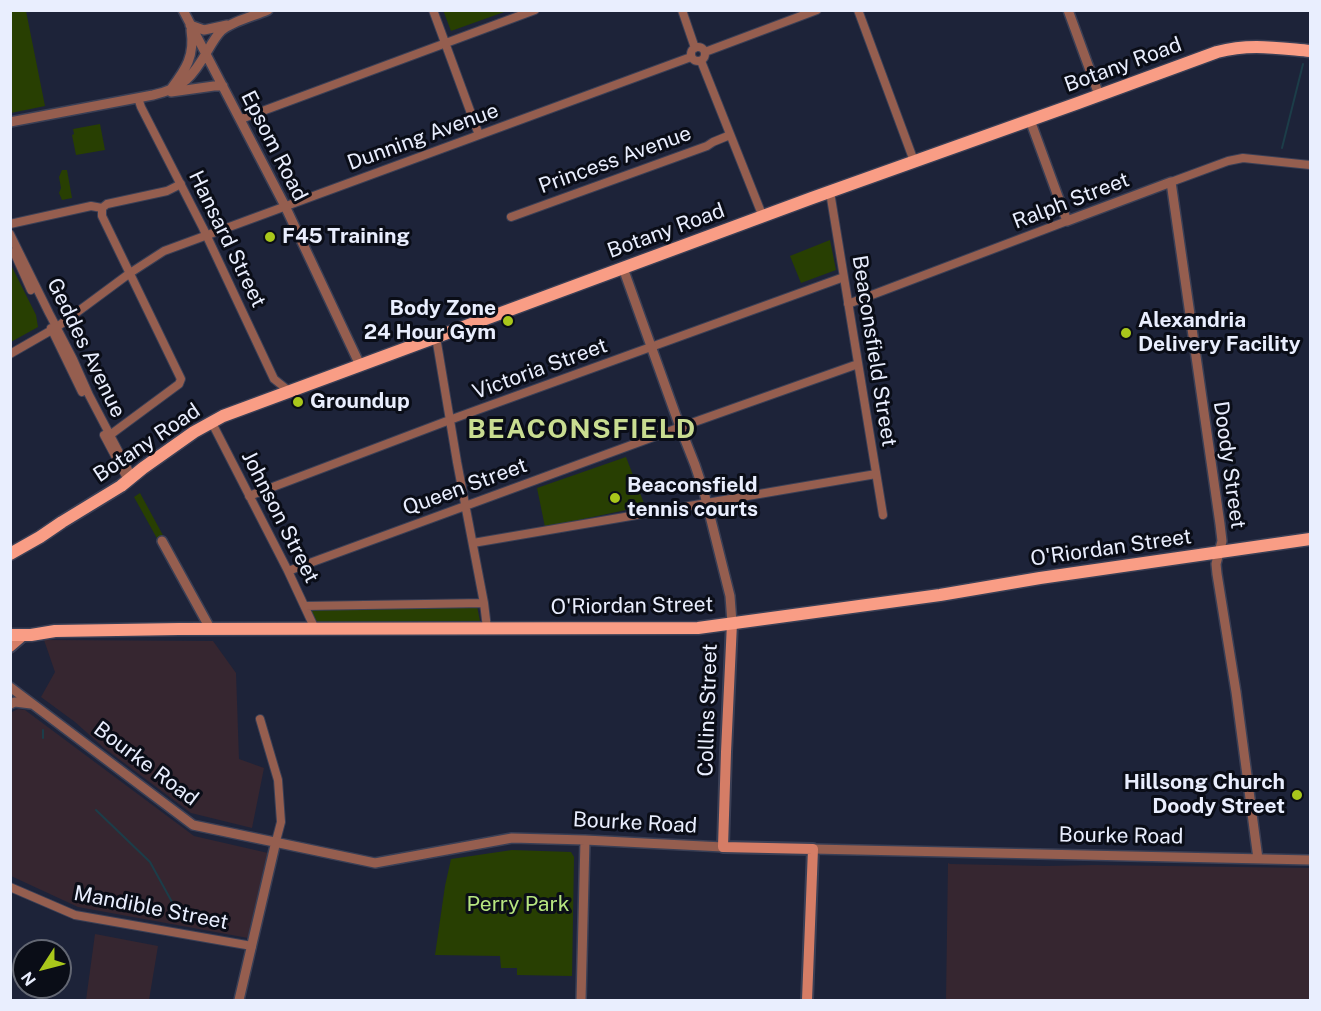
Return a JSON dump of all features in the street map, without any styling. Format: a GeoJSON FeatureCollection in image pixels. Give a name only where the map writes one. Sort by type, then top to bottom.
{"type":"FeatureCollection","features":[{"type":"Feature","properties":{"kind":"main road","name":"Botany Road"},"geometry":{"type":"LineString","coordinates":[[10,554],[102,498],[211,422],[289,391],[1217,52],[1251,46],[1311,51]]}},
{"type":"Feature","properties":{"kind":"main road","name":"Botany Road"},"geometry":{"type":"LineString","coordinates":[[10,546],[62,522]]}},
{"type":"Feature","properties":{"kind":"main road","name":"O'Riordan Street"},"geometry":{"type":"LineString","coordinates":[[11,635],[17,630],[693,628],[940,595],[1040,578],[1311,539]]}},
{"type":"Feature","properties":{"kind":"main road","name":"Collins Street"},"geometry":{"type":"LineString","coordinates":[[723,847],[732,622]]}},
{"type":"Feature","properties":{"kind":"main road"},"geometry":{"type":"LineString","coordinates":[[10,647],[19,630]]}},
{"type":"Feature","properties":{"kind":"main road","name":"Bourke Road"},"geometry":{"type":"LineString","coordinates":[[723,847],[813,849]]}},
{"type":"Feature","properties":{"kind":"main road"},"geometry":{"type":"LineString","coordinates":[[807,1000],[813,849]]}},
{"type":"Feature","properties":{"kind":"street","name":"Epsom Road"},"geometry":{"type":"LineString","coordinates":[[183,10],[285,206],[360,365]]}},
{"type":"Feature","properties":{"kind":"street"},"geometry":{"type":"LineString","coordinates":[[10,122],[170,90],[191,77],[221,31],[268,10]]}},
{"type":"Feature","properties":{"kind":"street"},"geometry":{"type":"LineString","coordinates":[[433,10],[479,135]]}},
{"type":"Feature","properties":{"kind":"street"},"geometry":{"type":"LineString","coordinates":[[240,119],[535,10]]}},
{"type":"Feature","properties":{"kind":"street"},"geometry":{"type":"LineString","coordinates":[[682,10],[695,48]]}},
{"type":"Feature","properties":{"kind":"street"},"geometry":{"type":"LineString","coordinates":[[705,52],[817,10]]}},
{"type":"Feature","properties":{"kind":"street"},"geometry":{"type":"LineString","coordinates":[[858,10],[914,161]]}},
{"type":"Feature","properties":{"kind":"street"},"geometry":{"type":"LineString","coordinates":[[1068,10],[1099,95]]}},
{"type":"Feature","properties":{"kind":"street"},"geometry":{"type":"LineString","coordinates":[[170,90],[185,70],[190,58],[192,42],[190,25],[206,30],[238,22]]}},
{"type":"Feature","properties":{"kind":"street"},"geometry":{"type":"LineString","coordinates":[[701,61],[695,61],[691,57],[691,52],[695,48],[701,48],[705,52]]}},
{"type":"Feature","properties":{"kind":"street"},"geometry":{"type":"LineString","coordinates":[[701,61],[705,52]]}},
{"type":"Feature","properties":{"kind":"street","name":"Dunning Avenue"},"geometry":{"type":"LineString","coordinates":[[10,354],[54,329],[160,253],[691,57]]}},
{"type":"Feature","properties":{"kind":"street"},"geometry":{"type":"LineString","coordinates":[[701,61],[763,217]]}},
{"type":"Feature","properties":{"kind":"street"},"geometry":{"type":"LineString","coordinates":[[159,93],[222,86]]}},
{"type":"Feature","properties":{"kind":"street","name":"Hansard Street"},"geometry":{"type":"LineString","coordinates":[[138,98],[207,235],[274,379],[289,391]]}},
{"type":"Feature","properties":{"kind":"street"},"geometry":{"type":"LineString","coordinates":[[1030,120],[1067,221]]}},
{"type":"Feature","properties":{"kind":"street","name":"Princess Avenue"},"geometry":{"type":"LineString","coordinates":[[511,217],[707,146],[730,135]]}},
{"type":"Feature","properties":{"kind":"street","name":"Ralph Street"},"geometry":{"type":"LineString","coordinates":[[848,304],[1228,161],[1243,158],[1311,165]]}},
{"type":"Feature","properties":{"kind":"street","name":"Doody Street"},"geometry":{"type":"LineString","coordinates":[[1171,182],[1222,541],[1216,574],[1236,692],[1258,859]]}},
{"type":"Feature","properties":{"kind":"street"},"geometry":{"type":"LineString","coordinates":[[110,435],[179,384],[181,377],[101,214],[102,208],[107,204],[169,190],[181,184]]}},
{"type":"Feature","properties":{"kind":"street","name":"Beaconsfield Street"},"geometry":{"type":"LineString","coordinates":[[830,192],[883,515]]}},
{"type":"Feature","properties":{"kind":"street"},"geometry":{"type":"LineString","coordinates":[[10,224],[92,206],[102,208]]}},
{"type":"Feature","properties":{"kind":"street","name":"Geddes Avenue"},"geometry":{"type":"LineString","coordinates":[[10,234],[54,329],[73,358],[130,478]]}},
{"type":"Feature","properties":{"kind":"street","name":"Geddes Avenue"},"geometry":{"type":"LineString","coordinates":[[10,245],[130,478]]}},
{"type":"Feature","properties":{"kind":"street","name":"Collins Street"},"geometry":{"type":"LineString","coordinates":[[623,268],[707,503],[730,596],[732,622]]}},
{"type":"Feature","properties":{"kind":"street","name":"Victoria Street"},"geometry":{"type":"LineString","coordinates":[[249,496],[450,420],[844,277]]}},
{"type":"Feature","properties":{"kind":"street"},"geometry":{"type":"LineString","coordinates":[[435,337],[488,628]]}},
{"type":"Feature","properties":{"kind":"street","name":"Queen Street"},"geometry":{"type":"LineString","coordinates":[[288,571],[858,364]]}},
{"type":"Feature","properties":{"kind":"street","name":"Johnson Street"},"geometry":{"type":"LineString","coordinates":[[211,422],[288,571],[315,629]]}},
{"type":"Feature","properties":{"kind":"street"},"geometry":{"type":"LineString","coordinates":[[473,543],[876,474]]}},
{"type":"Feature","properties":{"kind":"street"},"geometry":{"type":"LineString","coordinates":[[162,541],[212,630]]}},
{"type":"Feature","properties":{"kind":"street"},"geometry":{"type":"LineString","coordinates":[[305,606],[484,603]]}},
{"type":"Feature","properties":{"kind":"street","name":"Bourke Road"},"geometry":{"type":"LineString","coordinates":[[10,687],[193,825],[375,863],[512,838],[723,847]]}},
{"type":"Feature","properties":{"kind":"street"},"geometry":{"type":"LineString","coordinates":[[10,704],[15,702],[34,704]]}},
{"type":"Feature","properties":{"kind":"street"},"geometry":{"type":"LineString","coordinates":[[239,1000],[281,822],[278,780],[260,719]]}},
{"type":"Feature","properties":{"kind":"street"},"geometry":{"type":"LineString","coordinates":[[581,1000],[585,840]]}},
{"type":"Feature","properties":{"kind":"street","name":"Bourke Road"},"geometry":{"type":"LineString","coordinates":[[813,849],[1311,860]]}},
{"type":"Feature","properties":{"kind":"street","name":"Mandible Street"},"geometry":{"type":"LineString","coordinates":[[10,887],[75,915],[252,946]]}},
{"type":"Feature","properties":{"kind":"shaded area"},"geometry":{"type":"Polygon","coordinates":[[[44,640],[213,641],[236,673],[239,759],[264,768],[252,828],[191,813],[104,748],[75,722],[41,697],[55,672],[44,640]]]}},
{"type":"Feature","properties":{"kind":"shaded area"},"geometry":{"type":"Polygon","coordinates":[[[18,709],[25,710],[194,836],[268,853],[248,938],[78,907],[11,876],[10,713],[18,709]]]}},
{"type":"Feature","properties":{"kind":"shaded area"},"geometry":{"type":"Polygon","coordinates":[[[948,863],[1310,868],[1310,1000],[946,1000],[948,863]]]}},
{"type":"Feature","properties":{"kind":"shaded area"},"geometry":{"type":"Polygon","coordinates":[[[95,934],[158,946],[149,1000],[86,1000],[95,934]]]}},
{"type":"Feature","properties":{"kind":"green space"},"geometry":{"type":"Polygon","coordinates":[[[11,10],[26,11],[45,106],[11,113],[11,10]]]}},
{"type":"Feature","properties":{"kind":"green space"},"geometry":{"type":"Polygon","coordinates":[[[443,10],[507,10],[507,11],[451,31],[443,10]]]}},
{"type":"Feature","properties":{"kind":"green space"},"geometry":{"type":"Polygon","coordinates":[[[100,124],[105,150],[76,155],[73,129],[100,124]]]}},
{"type":"Feature","properties":{"kind":"green space"},"geometry":{"type":"Polygon","coordinates":[[[62,170],[67,170],[72,198],[62,200],[59,193],[61,188],[59,177],[62,170]]]}},
{"type":"Feature","properties":{"kind":"green space"},"geometry":{"type":"Polygon","coordinates":[[[830,240],[836,270],[801,283],[790,256],[830,240]]]}},
{"type":"Feature","properties":{"kind":"green space"},"geometry":{"type":"Polygon","coordinates":[[[10,263],[36,315],[38,327],[11,342],[10,263]]]}},
{"type":"Feature","properties":{"kind":"green space"},"geometry":{"type":"Polygon","coordinates":[[[626,457],[645,506],[545,527],[537,488],[626,457]]]}},
{"type":"Feature","properties":{"kind":"green space"},"geometry":{"type":"Polygon","coordinates":[[[140,493],[165,539],[159,542],[134,497],[140,493]]]}},
{"type":"Feature","properties":{"kind":"green space"},"geometry":{"type":"Polygon","coordinates":[[[477,606],[480,621],[313,624],[310,610],[477,606]]]}},
{"type":"Feature","properties":{"kind":"green space","name":"Perry Park"},"geometry":{"type":"Polygon","coordinates":[[[512,850],[571,852],[574,857],[572,976],[517,975],[517,968],[501,968],[500,956],[435,955],[451,859],[512,850]]]}},
{"type":"Feature","properties":{"kind":"waterway"},"geometry":{"type":"LineString","coordinates":[[1282,148],[1303,64]]}},
{"type":"Feature","properties":{"kind":"waterway"},"geometry":{"type":"LineString","coordinates":[[43,730],[43,738]]}},
{"type":"Feature","properties":{"kind":"waterway"},"geometry":{"type":"LineString","coordinates":[[96,810],[150,862],[183,922]]}},
{"type":"Feature","properties":{"kind":"place","name":"F45 Training"},"geometry":{"type":"Point","coordinates":[270,237]}},
{"type":"Feature","properties":{"kind":"place","name":"Body Zone 24 Hour Gym"},"geometry":{"type":"Point","coordinates":[508,321]}},
{"type":"Feature","properties":{"kind":"place","name":"Alexandria Delivery Facility"},"geometry":{"type":"Point","coordinates":[1126,333]}},
{"type":"Feature","properties":{"kind":"place","name":"Groundup"},"geometry":{"type":"Point","coordinates":[298,402]}},
{"type":"Feature","properties":{"kind":"place","name":"Beaconsfield tennis courts"},"geometry":{"type":"Point","coordinates":[615,498]}},
{"type":"Feature","properties":{"kind":"place","name":"Hillsong Church Doody Street"},"geometry":{"type":"Point","coordinates":[1297,795]}},
{"type":"Feature","properties":{"kind":"district","name":"BEACONSFIELD"},"geometry":{"type":"Point","coordinates":[582,430]}}]}
